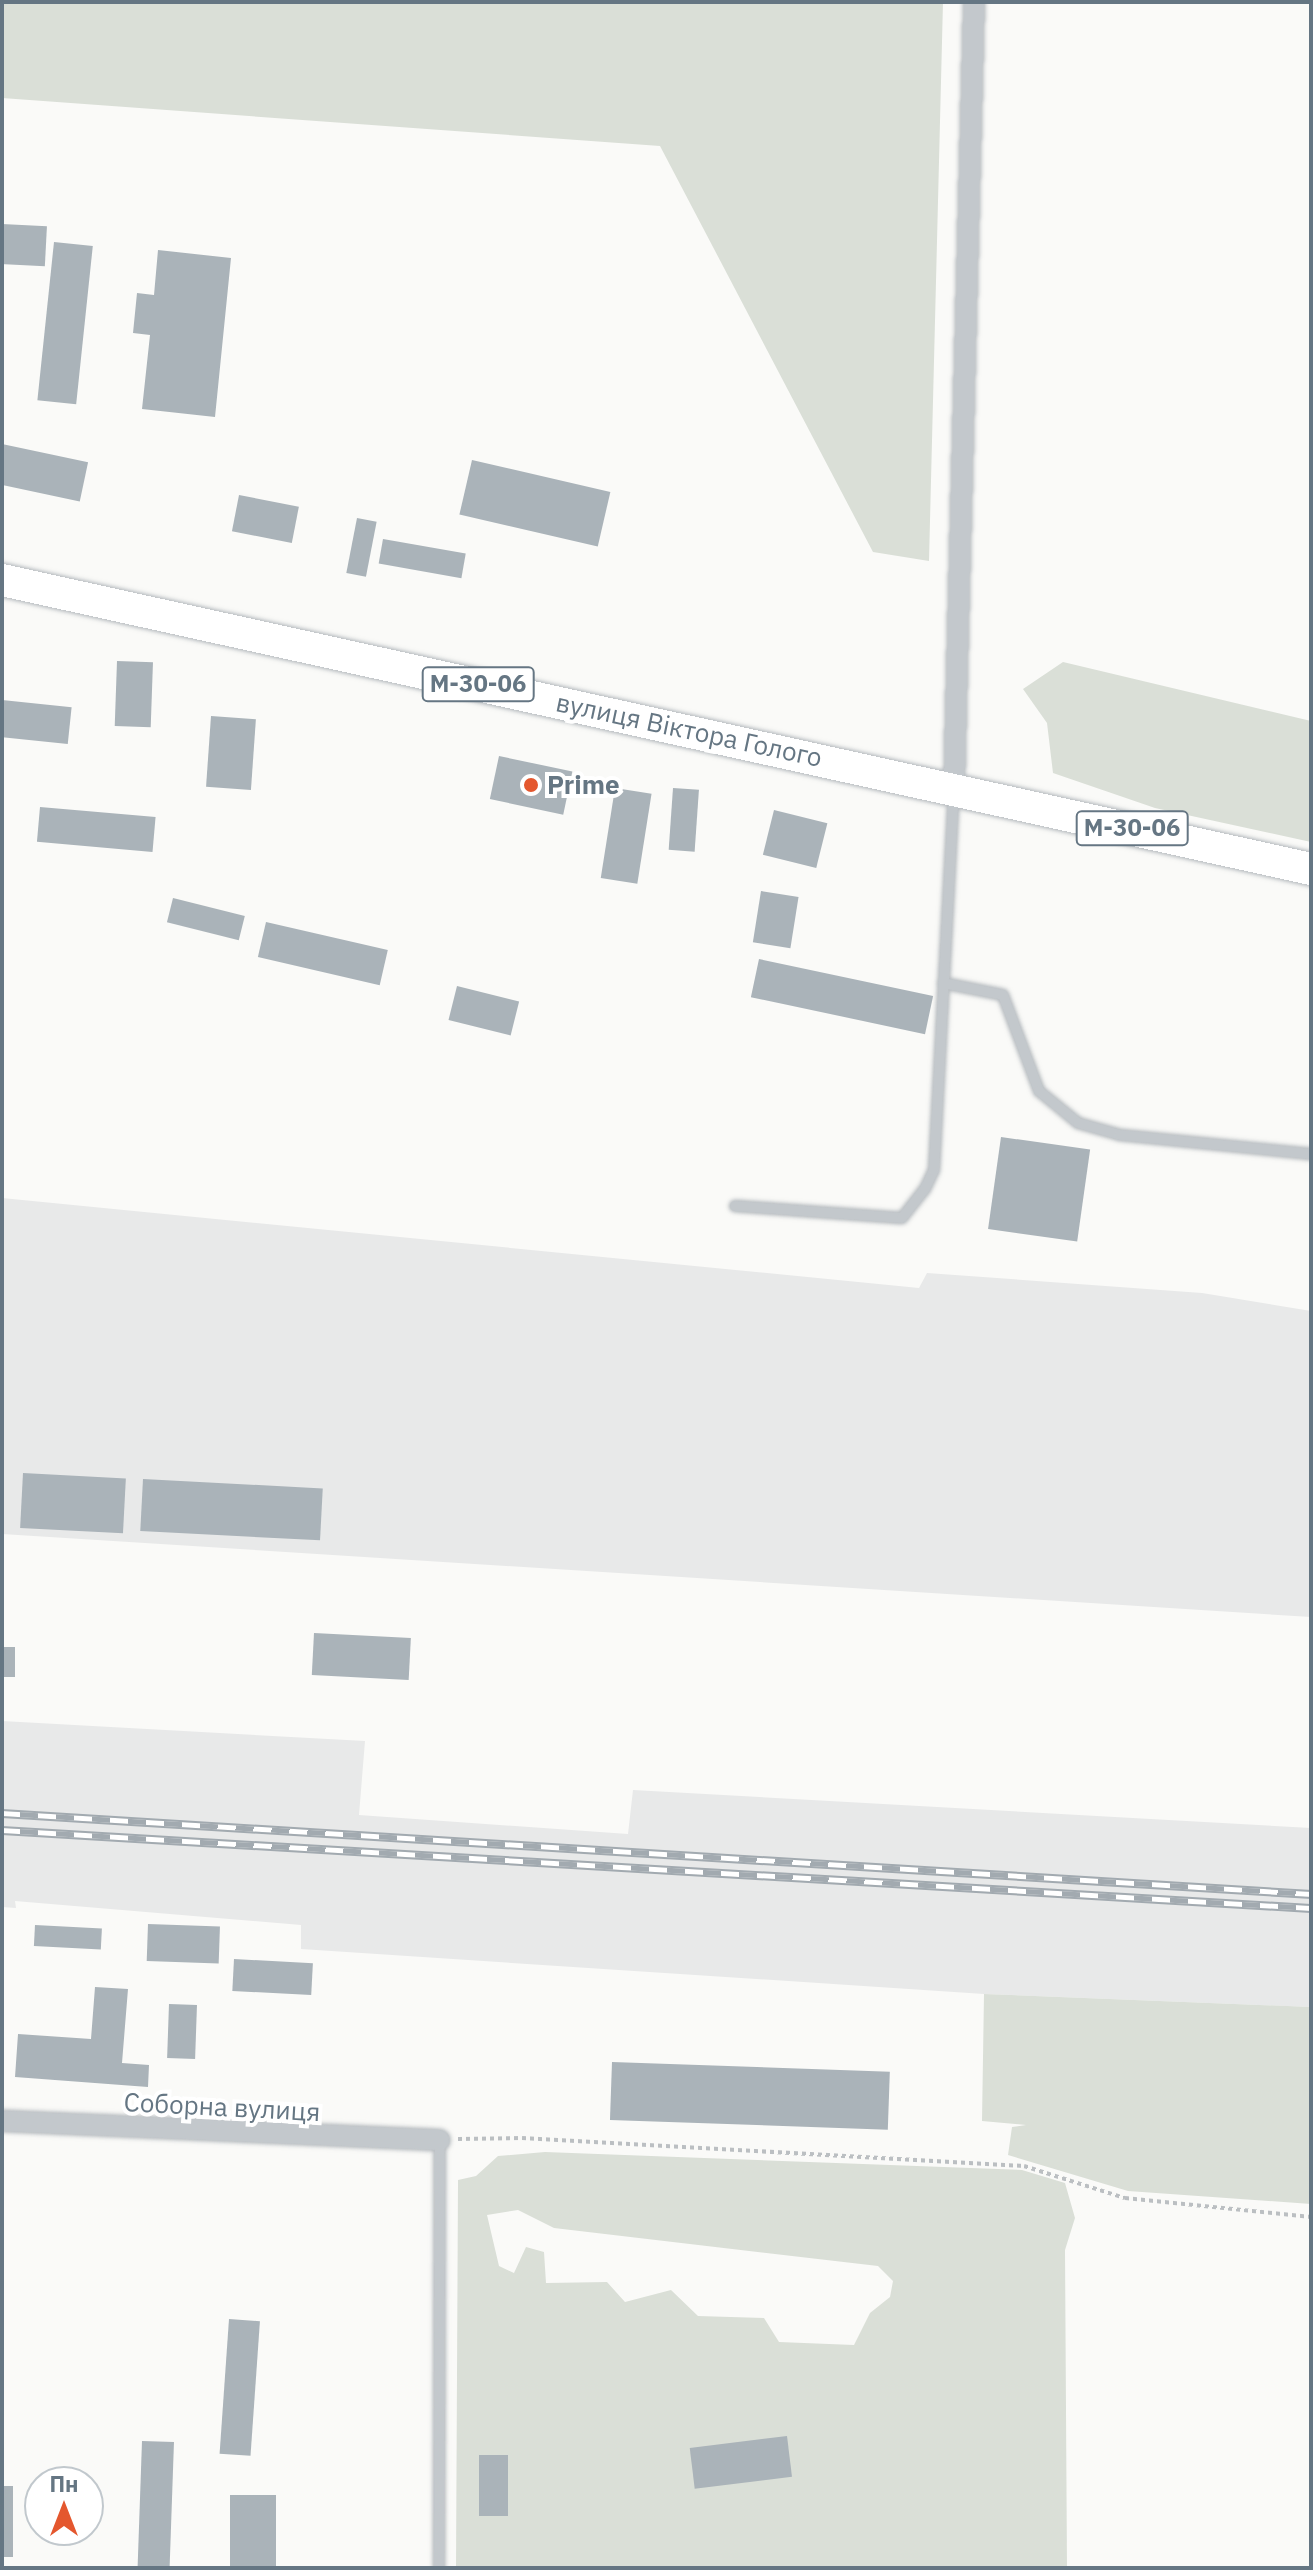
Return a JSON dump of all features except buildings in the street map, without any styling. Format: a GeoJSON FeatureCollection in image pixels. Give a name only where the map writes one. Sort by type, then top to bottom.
{"type":"FeatureCollection","features":[{"type":"Feature","properties":{"kind":"main road","name":"вулиця Віктора Голого"},"geometry":{"type":"LineString","coordinates":[[2,580],[954,788]]}},
{"type":"Feature","properties":{"kind":"main road","name":"М-30-06"},"geometry":{"type":"LineString","coordinates":[[954,788],[1311,869]]}},
{"type":"Feature","properties":{"kind":"street"},"geometry":{"type":"LineString","coordinates":[[954,788],[974,2]]}},
{"type":"Feature","properties":{"kind":"street","name":"Соборна вулиця"},"geometry":{"type":"LineString","coordinates":[[2,2121],[440,2140]]}},
{"type":"Feature","properties":{"kind":"lane"},"geometry":{"type":"LineString","coordinates":[[735,1206],[902,1218],[914,1208],[934,1170],[954,788]]}},
{"type":"Feature","properties":{"kind":"lane"},"geometry":{"type":"LineString","coordinates":[[943,983],[1003,995],[1039,1091],[1078,1123],[1120,1135],[1311,1154]]}},
{"type":"Feature","properties":{"kind":"lane"},"geometry":{"type":"LineString","coordinates":[[439,2568],[440,2140]]}},
{"type":"Feature","properties":{"kind":"path"},"geometry":{"type":"LineString","coordinates":[[440,2140],[522,2138],[1024,2166],[1125,2198],[1311,2217]]}},
{"type":"Feature","properties":{"kind":"shaded area"},"geometry":{"type":"Polygon","coordinates":[[[2,2],[943,2],[929,561],[873,552],[660,146],[2,98],[2,2]]]}},
{"type":"Feature","properties":{"kind":"shaded area"},"geometry":{"type":"Polygon","coordinates":[[[1063,662],[1311,721],[1311,842],[1155,808],[1053,773],[1047,723],[1023,689],[1063,662]]]}},
{"type":"Feature","properties":{"kind":"shaded area"},"geometry":{"type":"Polygon","coordinates":[[[2,1198],[919,1288],[927,1273],[1202,1293],[1311,1311],[1311,1617],[2,1534],[2,1198]]]}},
{"type":"Feature","properties":{"kind":"shaded area"},"geometry":{"type":"Polygon","coordinates":[[[2,1721],[365,1741],[359,1815],[628,1834],[633,1790],[1311,1828],[1311,2007],[984,1994],[301,1949],[301,1925],[15,1901],[16,1908],[2,1907],[2,1721]]]}},
{"type":"Feature","properties":{"kind":"shaded area"},"geometry":{"type":"Polygon","coordinates":[[[984,1994],[1311,2007],[1311,2204],[1128,2191],[1008,2155],[1012,2127],[1026,2125],[982,2121],[984,1994]]]}},
{"type":"Feature","properties":{"kind":"shaded area"},"geometry":{"type":"Polygon","coordinates":[[[545,2152],[1022,2170],[1065,2183],[1075,2218],[1065,2250],[1067,2568],[456,2568],[458,2180],[476,2176],[498,2156],[545,2152]],[[518,2210],[487,2215],[499,2266],[514,2273],[526,2247],[544,2252],[546,2283],[607,2282],[625,2302],[671,2290],[698,2316],[764,2318],[779,2342],[854,2345],[870,2313],[890,2297],[893,2281],[878,2266],[554,2228],[518,2210]]]}},
{"type":"Feature","properties":{"kind":"railway"},"geometry":{"type":"LineString","coordinates":[[2,1813],[1311,1894]]}},
{"type":"Feature","properties":{"kind":"railway"},"geometry":{"type":"LineString","coordinates":[[2,1830],[1311,1908]]}},
{"type":"Feature","properties":{"kind":"place","name":"Prime"},"geometry":{"type":"Point","coordinates":[531,785]}}]}
